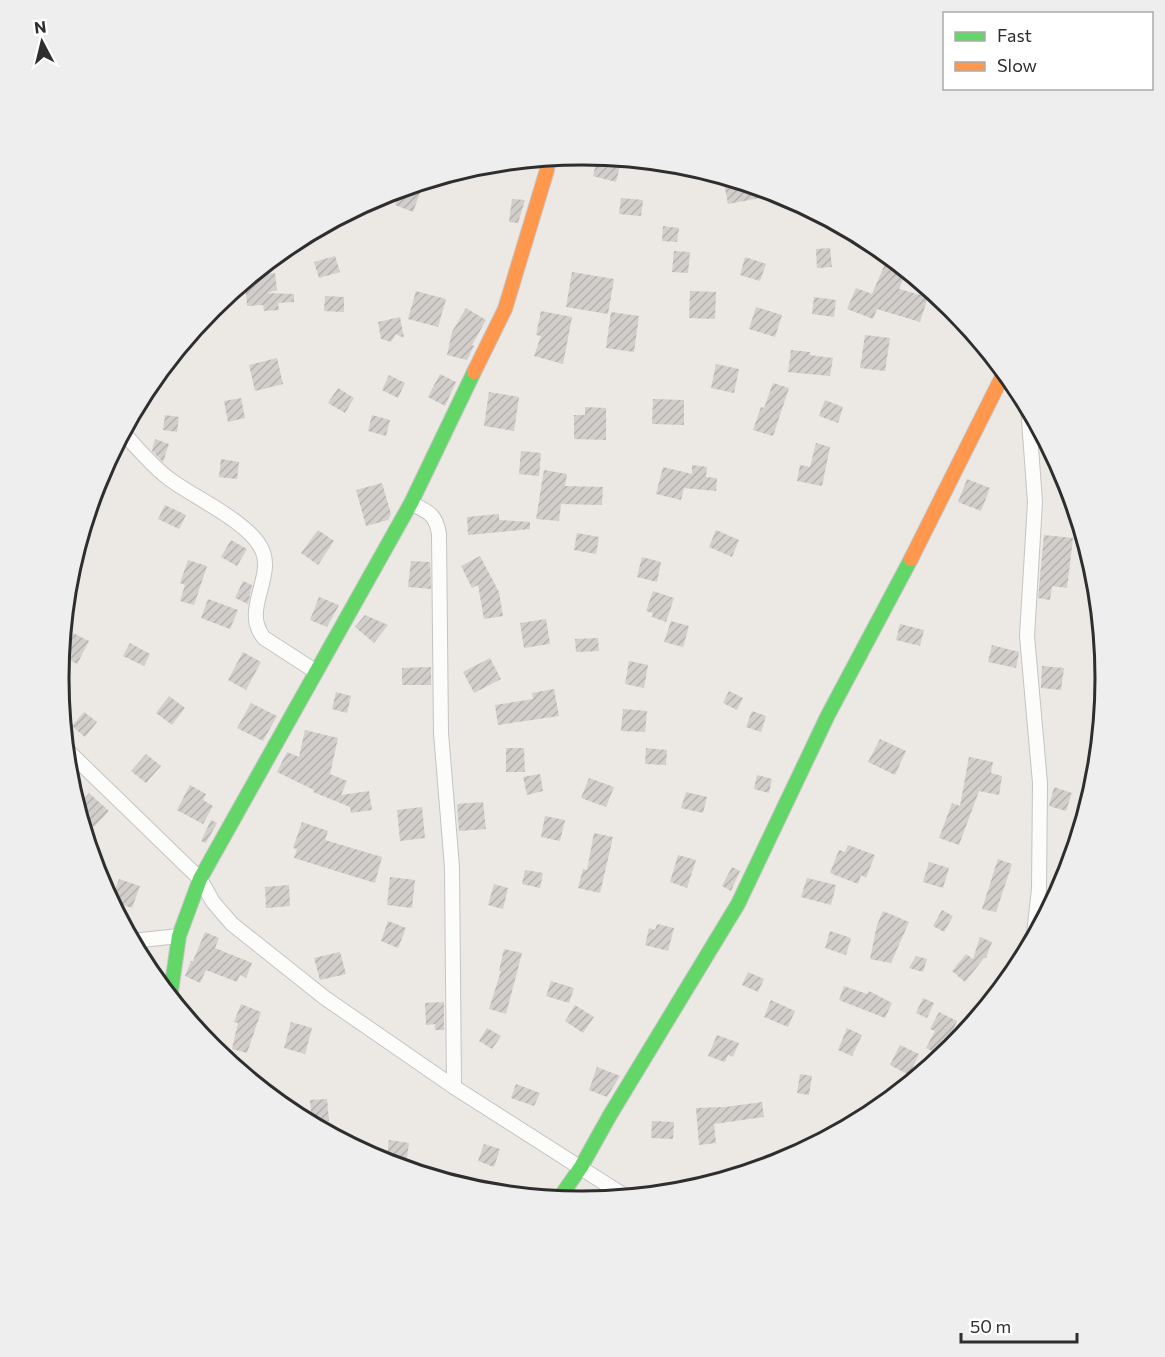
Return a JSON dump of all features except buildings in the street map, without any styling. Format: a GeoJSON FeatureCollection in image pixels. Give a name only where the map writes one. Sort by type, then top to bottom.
{"type":"FeatureCollection","features":[{"type":"Feature","properties":{"kind":"street"},"geometry":{"type":"LineString","coordinates":[[172,986],[179,936],[200,879],[411,503],[505,309],[547,166]]}},
{"type":"Feature","properties":{"kind":"street"},"geometry":{"type":"LineString","coordinates":[[564,1191],[581,1167],[738,904],[828,715],[920,544],[1000,381]]}},
{"type":"Feature","properties":{"kind":"street"},"geometry":{"type":"LineString","coordinates":[[1029,427],[1035,502],[1027,636],[1040,783],[1039,890],[1036,919]]}},
{"type":"Feature","properties":{"kind":"street"},"geometry":{"type":"LineString","coordinates":[[129,439],[167,477],[254,537],[261,547],[265,567],[255,609],[260,633],[264,638],[315,671]]}},
{"type":"Feature","properties":{"kind":"street"},"geometry":{"type":"LineString","coordinates":[[411,503],[434,517],[438,523],[439,534],[441,733],[452,867],[454,1087]]}},
{"type":"Feature","properties":{"kind":"street"},"geometry":{"type":"LineString","coordinates":[[75,758],[200,879],[213,902],[232,924],[325,999],[454,1087],[617,1191]]}},
{"type":"Feature","properties":{"kind":"street"},"geometry":{"type":"LineString","coordinates":[[141,940],[179,936]]}},
{"type":"Feature","properties":{"kind":"traffic: fast"},"geometry":{"type":"LineString","coordinates":[[172,986],[179,936],[200,879],[411,503],[474,372]]}},
{"type":"Feature","properties":{"kind":"traffic: fast"},"geometry":{"type":"LineString","coordinates":[[564,1191],[581,1167],[738,904],[828,715],[911,559]]}},
{"type":"Feature","properties":{"kind":"traffic: slow"},"geometry":{"type":"LineString","coordinates":[[474,372],[505,309],[547,166]]}},
{"type":"Feature","properties":{"kind":"traffic: slow"},"geometry":{"type":"LineString","coordinates":[[911,559],[1000,381]]}}]}
